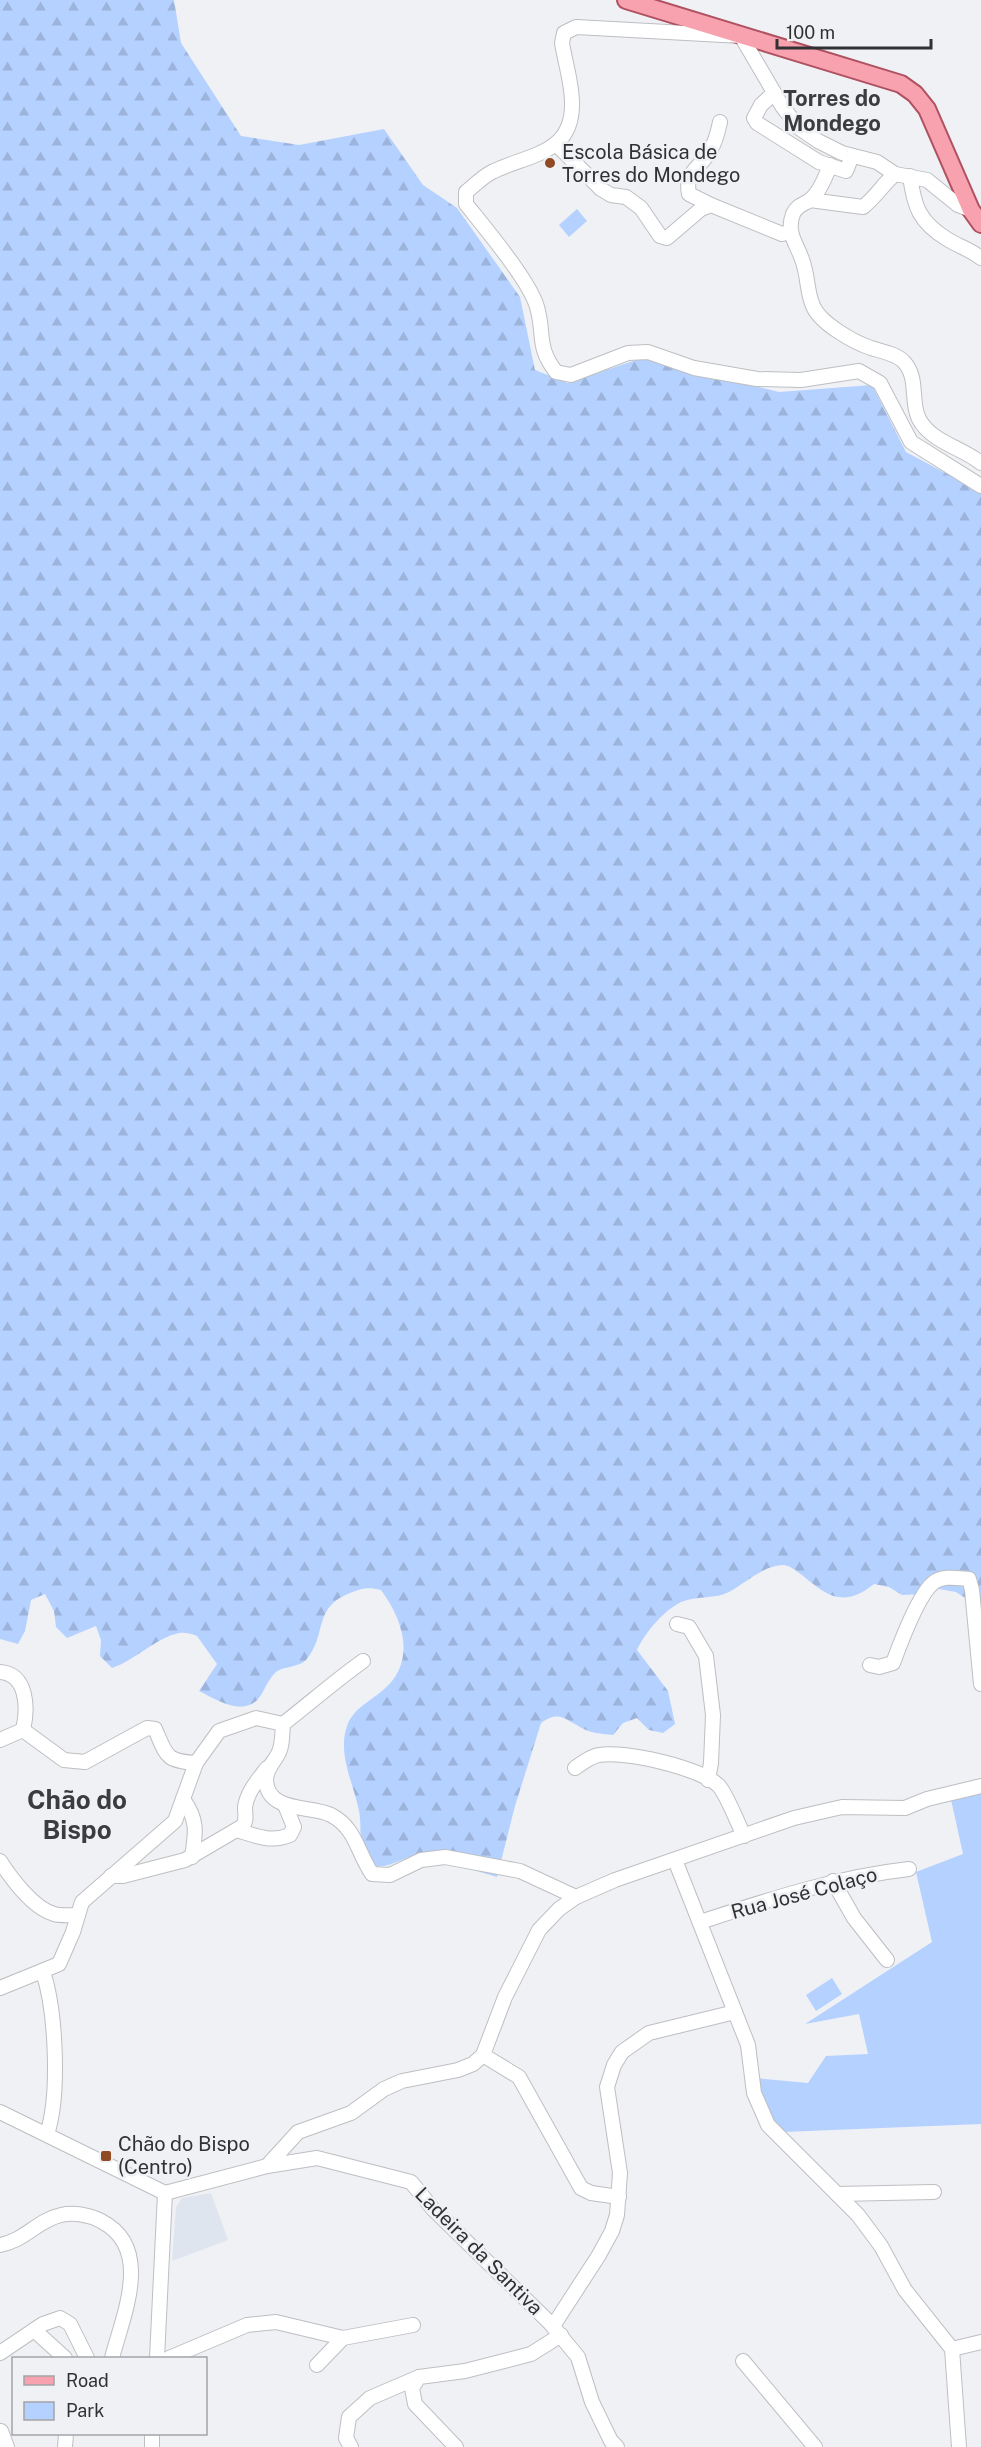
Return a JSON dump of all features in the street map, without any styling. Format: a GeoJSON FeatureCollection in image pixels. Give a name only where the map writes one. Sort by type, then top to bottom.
{"type":"FeatureCollection","features":[{"type":"Feature","properties":{"kind":"main road"},"geometry":{"type":"LineString","coordinates":[[626,0],[890,79],[915,94],[927,109],[976,217]]}},
{"type":"Feature","properties":{"kind":"street"},"geometry":{"type":"LineString","coordinates":[[976,217],[927,180],[895,174],[877,162],[852,156],[822,144],[803,131],[774,93],[741,36],[576,27],[564,33],[562,43],[572,103],[568,126],[557,145],[488,173],[466,192],[466,204],[523,281],[537,306],[541,346],[546,359],[556,372],[571,375],[628,353],[648,352],[694,368],[757,379],[801,380],[859,371],[880,383],[911,442],[981,486]]}},
{"type":"Feature","properties":{"kind":"street"},"geometry":{"type":"LineString","coordinates":[[774,93],[755,112],[756,122],[819,162],[846,171],[852,156]]}},
{"type":"Feature","properties":{"kind":"street"},"geometry":{"type":"LineString","coordinates":[[720,122],[712,148],[703,163],[692,171],[687,183],[689,194],[711,206],[782,234],[790,232]]}},
{"type":"Feature","properties":{"kind":"street"},"geometry":{"type":"LineString","coordinates":[[557,145],[601,189],[611,195],[626,197],[641,208],[660,236],[667,237],[701,209],[711,206]]}},
{"type":"Feature","properties":{"kind":"street"},"geometry":{"type":"LineString","coordinates":[[810,200],[830,165]]}},
{"type":"Feature","properties":{"kind":"street"},"geometry":{"type":"LineString","coordinates":[[895,174],[863,207],[810,200],[800,204],[793,213],[790,232],[805,266],[805,281],[813,308],[833,328],[866,346],[904,362],[912,378],[918,418],[932,436],[962,450],[981,463]]}},
{"type":"Feature","properties":{"kind":"street"},"geometry":{"type":"LineString","coordinates":[[910,176],[914,203],[926,223],[947,239],[981,258]]}},
{"type":"Feature","properties":{"kind":"street"},"geometry":{"type":"LineString","coordinates":[[870,1665],[879,1667],[893,1663],[923,1594],[934,1582],[949,1577],[969,1579],[981,1684]]}},
{"type":"Feature","properties":{"kind":"street"},"geometry":{"type":"LineString","coordinates":[[677,1624],[689,1627],[706,1656],[713,1715],[708,1780]]}},
{"type":"Feature","properties":{"kind":"street"},"geometry":{"type":"LineString","coordinates":[[111,1876],[123,1876],[192,1857],[218,1839],[237,1830],[245,1823],[245,1808],[253,1786],[278,1755],[283,1724],[334,1681],[363,1661]]}},
{"type":"Feature","properties":{"kind":"street"},"geometry":{"type":"LineString","coordinates":[[0,1672],[14,1676],[20,1683],[27,1715],[23,1730]]}},
{"type":"Feature","properties":{"kind":"street"},"geometry":{"type":"LineString","coordinates":[[0,1988],[58,1964],[81,1902],[176,1821],[196,1763],[219,1731],[256,1718],[283,1724]]}},
{"type":"Feature","properties":{"kind":"street"},"geometry":{"type":"LineString","coordinates":[[23,1730],[64,1760],[85,1762],[147,1728],[155,1729],[169,1757],[176,1761],[196,1763]]}},
{"type":"Feature","properties":{"kind":"street"},"geometry":{"type":"LineString","coordinates":[[0,1740],[23,1730]]}},
{"type":"Feature","properties":{"kind":"street"},"geometry":{"type":"LineString","coordinates":[[575,1768],[596,1755],[610,1753],[639,1756],[690,1770],[718,1786],[744,1836]]}},
{"type":"Feature","properties":{"kind":"street"},"geometry":{"type":"LineString","coordinates":[[269,1766],[266,1780],[268,1790],[275,1800],[285,1805],[330,1814],[350,1829],[363,1862],[372,1874],[390,1875],[421,1860],[445,1857],[520,1871],[576,1897]]}},
{"type":"Feature","properties":{"kind":"street"},"geometry":{"type":"LineString","coordinates":[[267,2166],[298,2132],[351,2113],[384,2089],[402,2081],[458,2070],[473,2064],[483,2055],[505,1997],[539,1930],[559,1909],[576,1897],[615,1880],[794,1818],[850,1806],[905,1808],[927,1799],[981,1786]]}},
{"type":"Feature","properties":{"kind":"street"},"geometry":{"type":"LineString","coordinates":[[183,1799],[195,1820],[192,1857]]}},
{"type":"Feature","properties":{"kind":"street"},"geometry":{"type":"LineString","coordinates":[[237,1830],[261,1838],[282,1839],[290,1835],[294,1827],[285,1805]]}},
{"type":"Feature","properties":{"kind":"street"},"geometry":{"type":"LineString","coordinates":[[675,1860],[748,2045],[754,2093],[768,2125],[858,2215],[881,2246],[905,2290],[952,2349],[959,2447]]}},
{"type":"Feature","properties":{"kind":"street"},"geometry":{"type":"LineString","coordinates":[[0,1861],[11,1878],[30,1898],[52,1914],[78,1915]]}},
{"type":"Feature","properties":{"kind":"street","name":"Rua José Colaço"},"geometry":{"type":"LineString","coordinates":[[700,1922],[833,1881],[909,1869]]}},
{"type":"Feature","properties":{"kind":"street"},"geometry":{"type":"LineString","coordinates":[[833,1881],[854,1918],[887,1960]]}},
{"type":"Feature","properties":{"kind":"street"},"geometry":{"type":"LineString","coordinates":[[42,1972],[46,1983],[54,2042],[52,2121],[47,2134]]}},
{"type":"Feature","properties":{"kind":"street"},"geometry":{"type":"LineString","coordinates":[[351,2447],[346,2438],[349,2417],[370,2398],[419,2377],[465,2371],[531,2354],[557,2331],[612,2231],[619,2197],[620,2173],[607,2087],[614,2065],[622,2052],[649,2032],[735,2012]]}},
{"type":"Feature","properties":{"kind":"street"},"geometry":{"type":"LineString","coordinates":[[483,2055],[519,2077],[581,2188],[591,2193],[619,2197]]}},
{"type":"Feature","properties":{"kind":"street"},"geometry":{"type":"LineString","coordinates":[[0,2112],[165,2193],[157,2357]]}},
{"type":"Feature","properties":{"kind":"street","name":"Ladeira da Santiva"},"geometry":{"type":"LineString","coordinates":[[165,2193],[267,2166],[317,2158],[411,2182],[433,2209],[557,2331],[578,2357],[592,2402],[611,2441],[617,2447]]}},
{"type":"Feature","properties":{"kind":"street"},"geometry":{"type":"LineString","coordinates":[[837,2194],[934,2192]]}},
{"type":"Feature","properties":{"kind":"street"},"geometry":{"type":"LineString","coordinates":[[0,2245],[20,2239],[50,2218],[64,2214],[92,2217],[115,2230],[129,2252],[133,2274],[112,2357]]}},
{"type":"Feature","properties":{"kind":"street"},"geometry":{"type":"LineString","coordinates":[[0,2353],[34,2330],[55,2319],[64,2319],[76,2333],[87,2357]]}},
{"type":"Feature","properties":{"kind":"street"},"geometry":{"type":"LineString","coordinates":[[171,2357],[247,2325],[276,2322],[343,2338],[413,2325]]}},
{"type":"Feature","properties":{"kind":"street"},"geometry":{"type":"LineString","coordinates":[[34,2330],[64,2357]]}},
{"type":"Feature","properties":{"kind":"street"},"geometry":{"type":"LineString","coordinates":[[317,2365],[343,2338]]}},
{"type":"Feature","properties":{"kind":"street"},"geometry":{"type":"LineString","coordinates":[[952,2349],[981,2342]]}},
{"type":"Feature","properties":{"kind":"street"},"geometry":{"type":"LineString","coordinates":[[743,2361],[814,2447]]}},
{"type":"Feature","properties":{"kind":"street"},"geometry":{"type":"LineString","coordinates":[[419,2377],[412,2388],[415,2404],[456,2447]]}},
{"type":"Feature","properties":{"kind":"street"},"geometry":{"type":"LineString","coordinates":[[0,2432],[7,2447]]}},
{"type":"Feature","properties":{"kind":"shaded area"},"geometry":{"type":"Polygon","coordinates":[[[211,2193],[228,2240],[172,2261],[176,2207],[182,2198],[211,2193]]]}},
{"type":"Feature","properties":{"kind":"green space"},"geometry":{"type":"Polygon","coordinates":[[[0,0],[174,0],[181,43],[241,136],[299,145],[384,129],[423,185],[457,208],[520,297],[535,370],[568,383],[642,358],[779,392],[872,385],[906,452],[981,492],[981,1636],[970,1601],[956,1592],[939,1589],[923,1594],[902,1595],[889,1587],[874,1584],[854,1596],[836,1597],[785,1565],[768,1568],[724,1594],[689,1599],[677,1604],[656,1622],[637,1650],[668,1691],[675,1724],[663,1733],[649,1730],[637,1718],[623,1723],[613,1735],[588,1731],[561,1717],[552,1717],[541,1723],[515,1806],[497,1877],[422,1855],[389,1865],[377,1866],[370,1864],[364,1851],[357,1801],[345,1758],[344,1737],[353,1715],[393,1680],[400,1668],[403,1655],[401,1628],[381,1590],[362,1589],[338,1599],[325,1614],[317,1641],[306,1660],[276,1672],[261,1695],[248,1706],[240,1707],[223,1703],[199,1691],[217,1664],[197,1636],[179,1633],[170,1636],[112,1668],[100,1656],[101,1640],[96,1626],[67,1638],[56,1627],[54,1611],[45,1594],[31,1600],[25,1631],[18,1644],[0,1639],[0,0]]]}},
{"type":"Feature","properties":{"kind":"green space"},"geometry":{"type":"Polygon","coordinates":[[[577,209],[587,221],[569,237],[559,225],[577,209]]]}},
{"type":"Feature","properties":{"kind":"green space"},"geometry":{"type":"Polygon","coordinates":[[[981,1792],[981,2124],[783,2132],[771,2122],[755,2078],[808,2083],[826,2056],[868,2054],[859,2014],[805,2024],[932,1942],[916,1872],[963,1854],[950,1795],[981,1792]]]}},
{"type":"Feature","properties":{"kind":"green space"},"geometry":{"type":"Polygon","coordinates":[[[832,1978],[842,1994],[816,2011],[806,1995],[832,1978]]]}},
{"type":"Feature","properties":{"kind":"place","name":"Escola Básica de Torres do Mondego"},"geometry":{"type":"Point","coordinates":[550,163]}},
{"type":"Feature","properties":{"kind":"place","name":"Chão do Bispo (Centro)"},"geometry":{"type":"Point","coordinates":[106,2156]}},
{"type":"Feature","properties":{"kind":"district","name":"Torres do Mondego"},"geometry":{"type":"Point","coordinates":[832,110]}},
{"type":"Feature","properties":{"kind":"district","name":"Chão do Bispo"},"geometry":{"type":"Point","coordinates":[77,1814]}}]}
